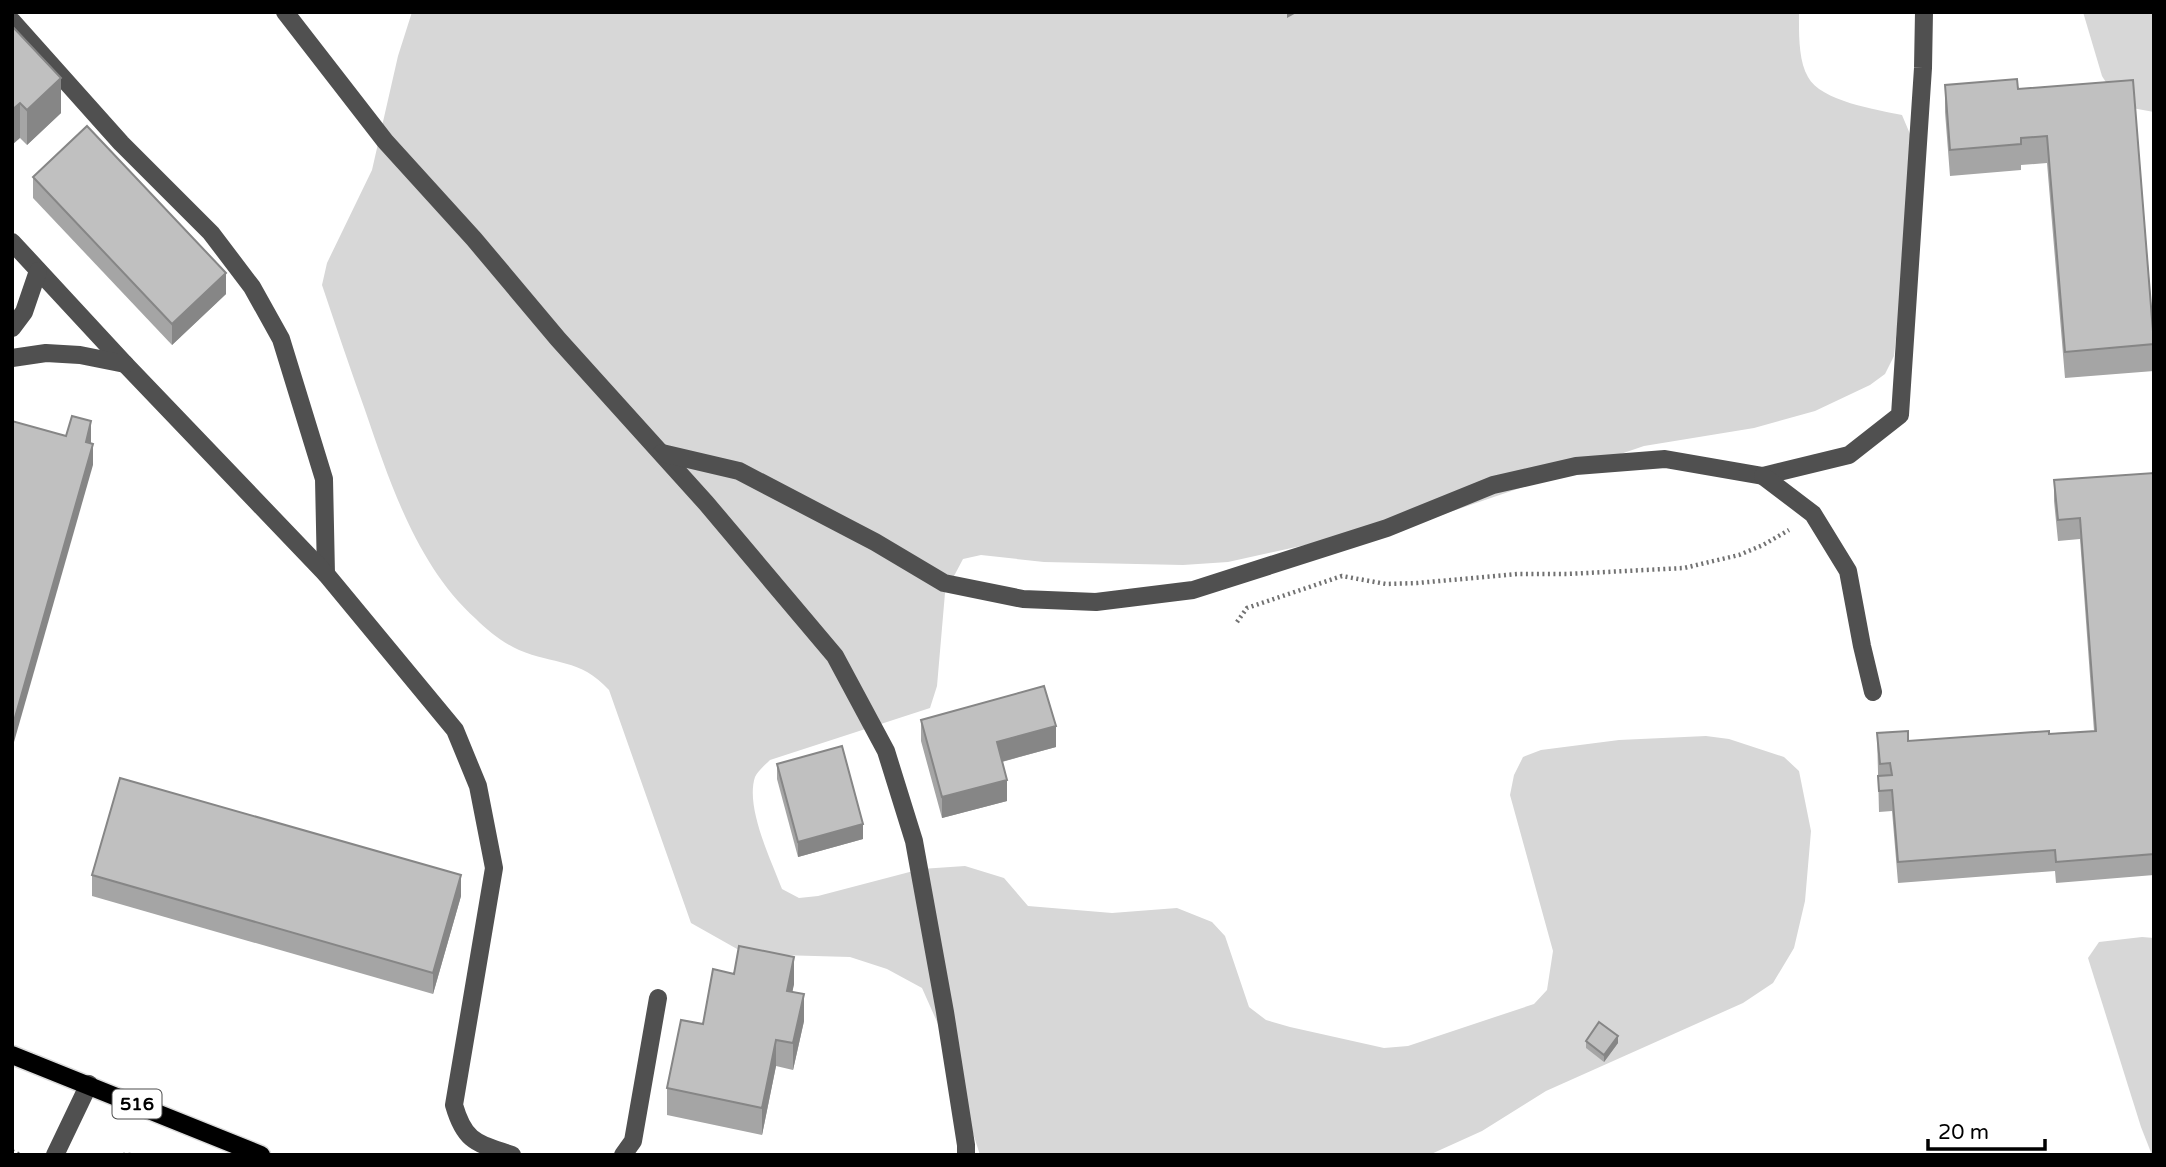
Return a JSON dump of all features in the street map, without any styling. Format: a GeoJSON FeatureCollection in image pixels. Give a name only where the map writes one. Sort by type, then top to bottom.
{"type":"FeatureCollection","features":[{"type":"Feature","properties":{"kind":"main road","name":"516"},"geometry":{"type":"LineString","coordinates":[[12,1055],[261,1155]]}},
{"type":"Feature","properties":{"kind":"street"},"geometry":{"type":"LineString","coordinates":[[285,12],[385,141],[662,453],[835,656],[886,751],[914,841],[945,1012],[966,1155]]}},
{"type":"Feature","properties":{"kind":"street"},"geometry":{"type":"LineString","coordinates":[[662,453],[739,471],[875,542],[944,583],[1023,600],[1096,602],[1192,590],[1387,528],[1493,485],[1576,466],[1665,459],[1763,476],[1849,455],[1900,415],[1923,68],[1924,12]]}},
{"type":"Feature","properties":{"kind":"street"},"geometry":{"type":"LineString","coordinates":[[12,21],[121,143],[211,233],[252,286],[281,339],[324,479],[326,575]]}},
{"type":"Feature","properties":{"kind":"street"},"geometry":{"type":"LineString","coordinates":[[12,242],[326,575],[455,730],[478,786],[494,868],[454,1105],[460,1126],[477,1143],[512,1155]]}},
{"type":"Feature","properties":{"kind":"street"},"geometry":{"type":"LineString","coordinates":[[12,328],[24,312],[38,271]]}},
{"type":"Feature","properties":{"kind":"street"},"geometry":{"type":"LineString","coordinates":[[12,358],[46,353],[80,355],[125,364]]}},
{"type":"Feature","properties":{"kind":"street"},"geometry":{"type":"LineString","coordinates":[[1763,476],[1813,514],[1848,571],[1861,646],[1873,692]]}},
{"type":"Feature","properties":{"kind":"street"},"geometry":{"type":"LineString","coordinates":[[623,1155],[633,1141],[658,998]]}},
{"type":"Feature","properties":{"kind":"street"},"geometry":{"type":"LineString","coordinates":[[55,1155],[89,1084]]}},
{"type":"Feature","properties":{"kind":"path"},"geometry":{"type":"LineString","coordinates":[[1237,622],[1247,608],[1342,576],[1385,584],[1684,568],[1739,555],[1763,545],[1813,514]]}},
{"type":"Feature","properties":{"kind":"path"},"geometry":{"type":"LineString","coordinates":[[12,1151],[20,1155]]}},
{"type":"Feature","properties":{"kind":"path"},"geometry":{"type":"LineString","coordinates":[[123,1155],[131,1155]]}},
{"type":"Feature","properties":{"kind":"shaded area"},"geometry":{"type":"Polygon","coordinates":[[[412,12],[1799,12],[1802,62],[1814,85],[1850,103],[1902,115],[1910,134],[1911,201],[1894,356],[1885,374],[1870,385],[1815,411],[1754,428],[1644,446],[1438,516],[1228,562],[1183,565],[1044,562],[981,555],[963,559],[945,593],[937,686],[930,708],[770,760],[756,775],[753,789],[756,818],[782,889],[799,898],[818,896],[921,869],[965,866],[1004,878],[1028,906],[1112,913],[1177,908],[1212,922],[1225,936],[1249,1007],[1266,1020],[1384,1048],[1408,1046],[1534,1004],[1547,990],[1553,951],[1510,795],[1514,775],[1523,757],[1541,750],[1619,740],[1706,736],[1729,739],[1784,757],[1799,771],[1811,831],[1805,901],[1794,948],[1773,983],[1743,1003],[1546,1091],[1482,1131],[1429,1155],[980,1155],[938,1024],[922,988],[887,969],[850,957],[746,954],[691,923],[609,690],[588,672],[519,650],[491,632],[455,598],[437,574],[408,522],[385,466],[322,285],[327,263],[372,170],[398,56],[412,12]]]}},
{"type":"Feature","properties":{"kind":"shaded area"},"geometry":{"type":"Polygon","coordinates":[[[2083,12],[2154,12],[2154,112],[2121,106],[2102,76],[2083,12]]]}},
{"type":"Feature","properties":{"kind":"shaded area"},"geometry":{"type":"Polygon","coordinates":[[[2154,938],[2154,1155],[2141,1127],[2088,958],[2099,942],[2154,938]]]}},
{"type":"Feature","properties":{"kind":"building"},"geometry":{"type":"Polygon","coordinates":[[[12,26],[61,78],[27,110],[20,103],[12,110],[12,26]]]}},
{"type":"Feature","properties":{"kind":"building"},"geometry":{"type":"Polygon","coordinates":[[[2017,79],[2018,89],[2133,80],[2154,344],[2065,352],[2047,136],[2021,138],[2021,144],[1950,150],[1945,85],[2017,79]]]}},
{"type":"Feature","properties":{"kind":"building"},"geometry":{"type":"Polygon","coordinates":[[[87,126],[226,273],[172,324],[33,177],[87,126]]]}},
{"type":"Feature","properties":{"kind":"building"},"geometry":{"type":"Polygon","coordinates":[[[72,416],[91,421],[86,442],[93,444],[12,728],[12,421],[66,436],[72,416]]]}},
{"type":"Feature","properties":{"kind":"building"},"geometry":{"type":"Polygon","coordinates":[[[2154,473],[2154,854],[2056,862],[2055,850],[1898,862],[1892,790],[1879,791],[1878,776],[1892,775],[1890,763],[1880,764],[1877,733],[1908,731],[1908,741],[2049,731],[2049,734],[2096,731],[2080,518],[2058,520],[2054,480],[2154,473]]]}},
{"type":"Feature","properties":{"kind":"building"},"geometry":{"type":"Polygon","coordinates":[[[1044,686],[1056,726],[997,742],[1007,780],[942,797],[921,720],[1044,686]]]}},
{"type":"Feature","properties":{"kind":"building"},"geometry":{"type":"Polygon","coordinates":[[[842,746],[863,824],[798,842],[777,764],[842,746]]]}},
{"type":"Feature","properties":{"kind":"building"},"geometry":{"type":"Polygon","coordinates":[[[120,778],[461,875],[433,973],[92,875],[120,778]]]}},
{"type":"Feature","properties":{"kind":"building"},"geometry":{"type":"Polygon","coordinates":[[[739,946],[794,957],[787,991],[804,994],[793,1043],[776,1040],[762,1108],[667,1088],[681,1020],[703,1024],[713,969],[734,974],[739,946]]]}},
{"type":"Feature","properties":{"kind":"building"},"geometry":{"type":"Polygon","coordinates":[[[1599,1022],[1618,1036],[1604,1055],[1586,1041],[1599,1022]]]}}]}
